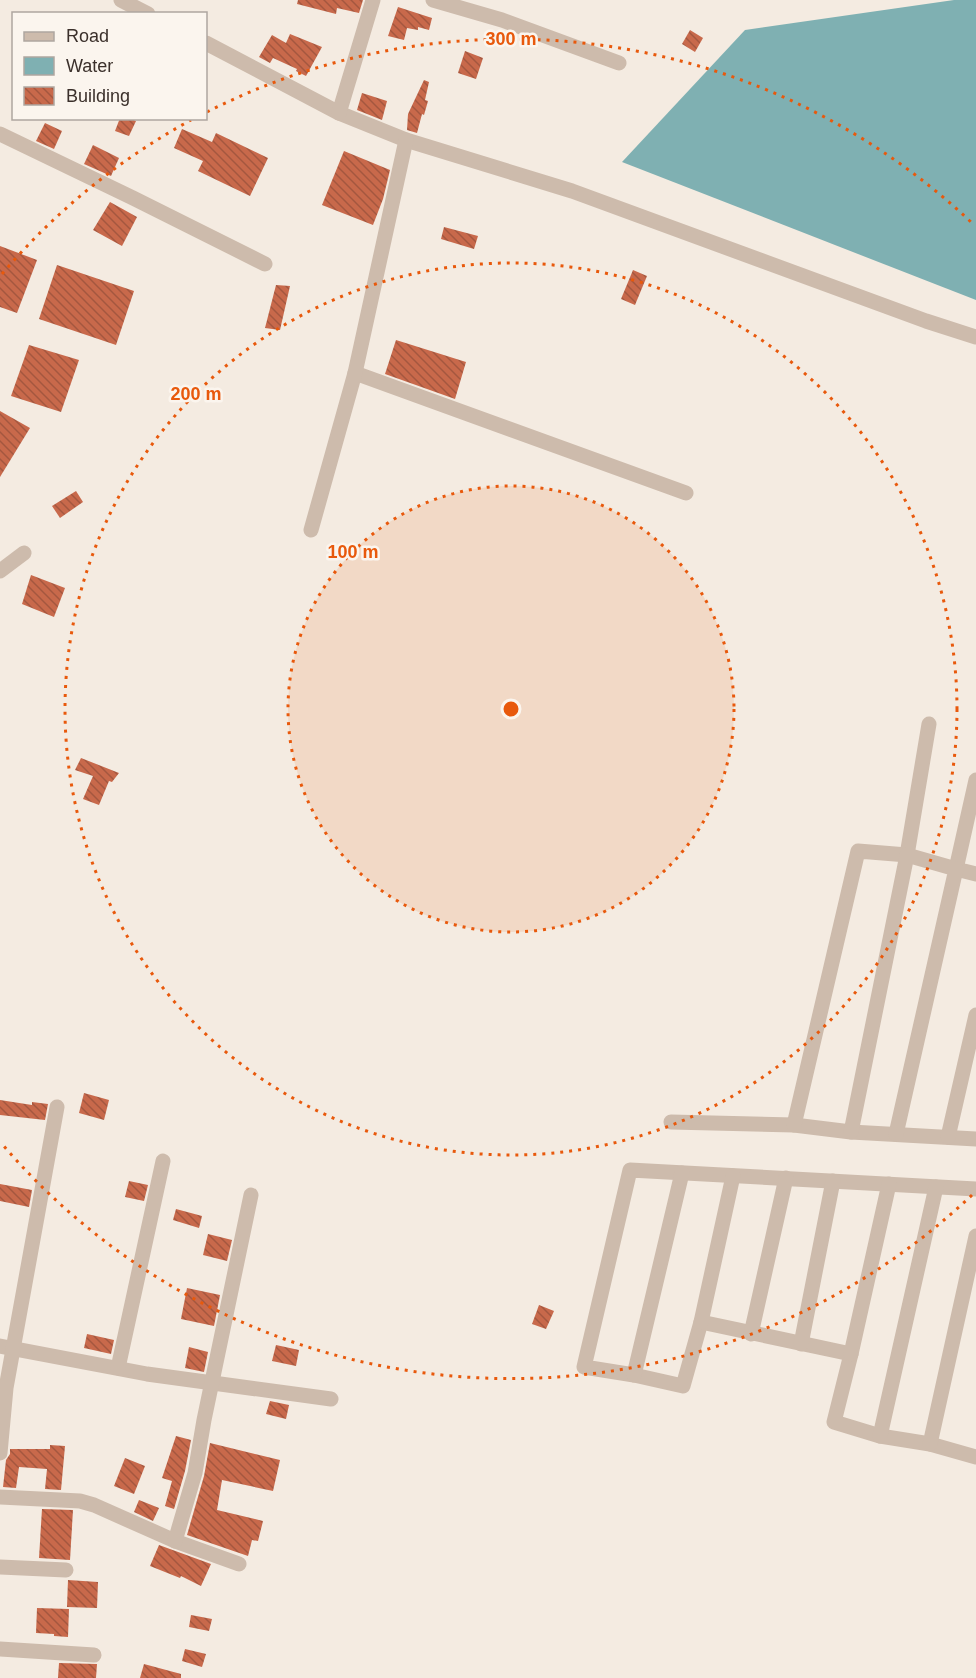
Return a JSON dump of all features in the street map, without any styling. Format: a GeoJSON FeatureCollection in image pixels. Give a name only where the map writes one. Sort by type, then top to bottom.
{"type":"FeatureCollection","features":[{"type":"Feature","properties":{"kind":"street"},"geometry":{"type":"LineString","coordinates":[[121,0],[144,12]]}},
{"type":"Feature","properties":{"kind":"street"},"geometry":{"type":"LineString","coordinates":[[339,113],[373,0]]}},
{"type":"Feature","properties":{"kind":"street"},"geometry":{"type":"LineString","coordinates":[[433,0],[502,20],[619,63]]}},
{"type":"Feature","properties":{"kind":"street"},"geometry":{"type":"LineString","coordinates":[[207,44],[339,113],[406,140],[572,191],[926,321],[976,337]]}},
{"type":"Feature","properties":{"kind":"street"},"geometry":{"type":"LineString","coordinates":[[0,134],[265,264]]}},
{"type":"Feature","properties":{"kind":"street"},"geometry":{"type":"LineString","coordinates":[[311,530],[355,373],[406,140]]}},
{"type":"Feature","properties":{"kind":"street"},"geometry":{"type":"LineString","coordinates":[[355,373],[686,493]]}},
{"type":"Feature","properties":{"kind":"street"},"geometry":{"type":"LineString","coordinates":[[0,571],[24,553]]}},
{"type":"Feature","properties":{"kind":"street"},"geometry":{"type":"LineString","coordinates":[[851,1132],[907,855],[929,724]]}},
{"type":"Feature","properties":{"kind":"street"},"geometry":{"type":"LineString","coordinates":[[896,1134],[976,780]]}},
{"type":"Feature","properties":{"kind":"street"},"geometry":{"type":"LineString","coordinates":[[794,1125],[858,850],[907,855],[976,874]]}},
{"type":"Feature","properties":{"kind":"street"},"geometry":{"type":"LineString","coordinates":[[948,1137],[976,1015]]}},
{"type":"Feature","properties":{"kind":"street"},"geometry":{"type":"LineString","coordinates":[[0,1453],[7,1348],[57,1107]]}},
{"type":"Feature","properties":{"kind":"street"},"geometry":{"type":"LineString","coordinates":[[671,1122],[794,1125],[851,1132],[976,1139]]}},
{"type":"Feature","properties":{"kind":"street"},"geometry":{"type":"LineString","coordinates":[[118,1368],[163,1161]]}},
{"type":"Feature","properties":{"kind":"street"},"geometry":{"type":"LineString","coordinates":[[734,1176],[701,1322],[683,1386],[584,1367],[630,1170],[976,1189]]}},
{"type":"Feature","properties":{"kind":"street"},"geometry":{"type":"LineString","coordinates":[[634,1375],[682,1173]]}},
{"type":"Feature","properties":{"kind":"street"},"geometry":{"type":"LineString","coordinates":[[751,1334],[786,1179]]}},
{"type":"Feature","properties":{"kind":"street"},"geometry":{"type":"LineString","coordinates":[[801,1344],[833,1181]]}},
{"type":"Feature","properties":{"kind":"street"},"geometry":{"type":"LineString","coordinates":[[889,1185],[834,1422],[880,1436],[930,1444],[976,1457]]}},
{"type":"Feature","properties":{"kind":"street"},"geometry":{"type":"LineString","coordinates":[[880,1436],[936,1187]]}},
{"type":"Feature","properties":{"kind":"street"},"geometry":{"type":"LineString","coordinates":[[175,1541],[195,1473],[250,1195]]}},
{"type":"Feature","properties":{"kind":"street"},"geometry":{"type":"LineString","coordinates":[[930,1444],[976,1236]]}},
{"type":"Feature","properties":{"kind":"street"},"geometry":{"type":"LineString","coordinates":[[701,1322],[850,1354]]}},
{"type":"Feature","properties":{"kind":"street"},"geometry":{"type":"LineString","coordinates":[[7,1348],[147,1374],[331,1399]]}},
{"type":"Feature","properties":{"kind":"street"},"geometry":{"type":"LineString","coordinates":[[0,1497],[80,1501],[175,1541],[239,1564]]}},
{"type":"Feature","properties":{"kind":"street"},"geometry":{"type":"LineString","coordinates":[[0,1568],[66,1570]]}},
{"type":"Feature","properties":{"kind":"street"},"geometry":{"type":"LineString","coordinates":[[0,1649],[94,1655]]}},
{"type":"Feature","properties":{"kind":"water"},"geometry":{"type":"Polygon","coordinates":[[[954,0],[976,0],[976,300],[622,162],[745,30],[954,0]]]}},
{"type":"Feature","properties":{"kind":"building"},"geometry":{"type":"Polygon","coordinates":[[[298,0],[363,0],[359,13],[337,8],[336,14],[297,4],[298,0]]]}},
{"type":"Feature","properties":{"kind":"building"},"geometry":{"type":"Polygon","coordinates":[[[398,7],[432,18],[429,30],[418,27],[418,30],[407,28],[404,40],[388,36],[398,7]]]}},
{"type":"Feature","properties":{"kind":"building"},"geometry":{"type":"Polygon","coordinates":[[[690,30],[703,38],[695,52],[682,44],[690,30]]]}},
{"type":"Feature","properties":{"kind":"building"},"geometry":{"type":"Polygon","coordinates":[[[290,34],[322,47],[306,76],[296,71],[297,69],[273,58],[270,63],[259,57],[272,35],[286,43],[290,34]]]}},
{"type":"Feature","properties":{"kind":"building"},"geometry":{"type":"Polygon","coordinates":[[[465,51],[483,58],[476,79],[458,73],[465,51]]]}},
{"type":"Feature","properties":{"kind":"building"},"geometry":{"type":"Polygon","coordinates":[[[424,80],[429,82],[425,100],[428,101],[417,133],[407,130],[408,114],[424,80]]]}},
{"type":"Feature","properties":{"kind":"building"},"geometry":{"type":"Polygon","coordinates":[[[362,93],[387,101],[382,120],[357,110],[362,93]]]}},
{"type":"Feature","properties":{"kind":"building"},"geometry":{"type":"Polygon","coordinates":[[[119,120],[136,121],[129,136],[115,131],[119,120]]]}},
{"type":"Feature","properties":{"kind":"building"},"geometry":{"type":"Polygon","coordinates":[[[45,123],[62,131],[54,149],[36,141],[45,123]]]}},
{"type":"Feature","properties":{"kind":"building"},"geometry":{"type":"Polygon","coordinates":[[[182,129],[212,142],[216,133],[268,158],[250,196],[198,171],[203,161],[174,148],[182,129]]]}},
{"type":"Feature","properties":{"kind":"building"},"geometry":{"type":"Polygon","coordinates":[[[93,145],[119,158],[111,176],[84,164],[93,145]]]}},
{"type":"Feature","properties":{"kind":"building"},"geometry":{"type":"Polygon","coordinates":[[[344,151],[390,170],[383,199],[373,225],[322,205],[344,151]]]}},
{"type":"Feature","properties":{"kind":"building"},"geometry":{"type":"Polygon","coordinates":[[[110,202],[137,217],[122,246],[93,230],[110,202]]]}},
{"type":"Feature","properties":{"kind":"building"},"geometry":{"type":"Polygon","coordinates":[[[444,227],[478,236],[474,249],[441,239],[444,227]]]}},
{"type":"Feature","properties":{"kind":"building"},"geometry":{"type":"Polygon","coordinates":[[[0,246],[37,260],[17,313],[0,307],[0,246]]]}},
{"type":"Feature","properties":{"kind":"building"},"geometry":{"type":"Polygon","coordinates":[[[57,265],[134,291],[116,345],[39,319],[57,265]]]}},
{"type":"Feature","properties":{"kind":"building"},"geometry":{"type":"Polygon","coordinates":[[[633,270],[647,276],[635,305],[621,299],[633,270]]]}},
{"type":"Feature","properties":{"kind":"building"},"geometry":{"type":"Polygon","coordinates":[[[276,285],[290,286],[280,330],[265,328],[276,285]]]}},
{"type":"Feature","properties":{"kind":"building"},"geometry":{"type":"Polygon","coordinates":[[[396,340],[466,362],[455,399],[385,374],[396,340]]]}},
{"type":"Feature","properties":{"kind":"building"},"geometry":{"type":"Polygon","coordinates":[[[29,345],[79,360],[61,412],[11,396],[29,345]]]}},
{"type":"Feature","properties":{"kind":"building"},"geometry":{"type":"Polygon","coordinates":[[[0,411],[30,428],[0,477],[0,411]]]}},
{"type":"Feature","properties":{"kind":"building"},"geometry":{"type":"Polygon","coordinates":[[[76,491],[83,502],[60,518],[52,506],[76,491]]]}},
{"type":"Feature","properties":{"kind":"building"},"geometry":{"type":"Polygon","coordinates":[[[31,575],[65,588],[54,617],[22,604],[31,575]]]}},
{"type":"Feature","properties":{"kind":"building"},"geometry":{"type":"Polygon","coordinates":[[[81,758],[119,773],[112,782],[109,781],[99,805],[83,799],[93,776],[75,770],[81,758]]]}},
{"type":"Feature","properties":{"kind":"building"},"geometry":{"type":"Polygon","coordinates":[[[84,1093],[109,1100],[104,1120],[79,1113],[84,1093]]]}},
{"type":"Feature","properties":{"kind":"building"},"geometry":{"type":"Polygon","coordinates":[[[0,1100],[32,1105],[32,1102],[48,1104],[45,1120],[0,1115],[0,1100]]]}},
{"type":"Feature","properties":{"kind":"building"},"geometry":{"type":"Polygon","coordinates":[[[129,1181],[148,1185],[144,1201],[125,1197],[129,1181]]]}},
{"type":"Feature","properties":{"kind":"building"},"geometry":{"type":"Polygon","coordinates":[[[0,1184],[32,1190],[29,1207],[0,1201],[0,1184]]]}},
{"type":"Feature","properties":{"kind":"building"},"geometry":{"type":"Polygon","coordinates":[[[176,1209],[202,1216],[199,1228],[173,1220],[176,1209]]]}},
{"type":"Feature","properties":{"kind":"building"},"geometry":{"type":"Polygon","coordinates":[[[208,1234],[232,1240],[227,1261],[203,1255],[208,1234]]]}},
{"type":"Feature","properties":{"kind":"building"},"geometry":{"type":"Polygon","coordinates":[[[187,1288],[220,1295],[214,1326],[181,1319],[187,1288]]]}},
{"type":"Feature","properties":{"kind":"building"},"geometry":{"type":"Polygon","coordinates":[[[539,1305],[554,1311],[546,1329],[532,1324],[539,1305]]]}},
{"type":"Feature","properties":{"kind":"building"},"geometry":{"type":"Polygon","coordinates":[[[87,1334],[114,1340],[111,1354],[84,1348],[87,1334]]]}},
{"type":"Feature","properties":{"kind":"building"},"geometry":{"type":"Polygon","coordinates":[[[276,1345],[299,1350],[296,1366],[272,1361],[276,1345]]]}},
{"type":"Feature","properties":{"kind":"building"},"geometry":{"type":"Polygon","coordinates":[[[189,1347],[208,1352],[204,1372],[185,1368],[189,1347]]]}},
{"type":"Feature","properties":{"kind":"building"},"geometry":{"type":"Polygon","coordinates":[[[270,1401],[289,1405],[286,1419],[266,1414],[270,1401]]]}},
{"type":"Feature","properties":{"kind":"building"},"geometry":{"type":"Polygon","coordinates":[[[176,1436],[191,1440],[174,1509],[165,1506],[172,1481],[162,1478],[176,1436]]]}},
{"type":"Feature","properties":{"kind":"building"},"geometry":{"type":"Polygon","coordinates":[[[210,1443],[280,1460],[273,1491],[222,1480],[217,1510],[263,1521],[258,1541],[252,1540],[248,1556],[187,1535],[204,1476],[210,1443]]]}},
{"type":"Feature","properties":{"kind":"building"},"geometry":{"type":"Polygon","coordinates":[[[50,1445],[65,1446],[61,1490],[45,1489],[47,1469],[19,1467],[16,1488],[3,1487],[6,1460],[10,1449],[50,1449],[50,1445]]]}},
{"type":"Feature","properties":{"kind":"building"},"geometry":{"type":"Polygon","coordinates":[[[125,1458],[145,1466],[134,1494],[114,1486],[125,1458]]]}},
{"type":"Feature","properties":{"kind":"building"},"geometry":{"type":"Polygon","coordinates":[[[139,1500],[159,1508],[153,1521],[134,1512],[139,1500]]]}},
{"type":"Feature","properties":{"kind":"building"},"geometry":{"type":"Polygon","coordinates":[[[42,1509],[73,1510],[70,1560],[39,1558],[42,1509]]]}},
{"type":"Feature","properties":{"kind":"building"},"geometry":{"type":"Polygon","coordinates":[[[159,1545],[211,1564],[201,1586],[181,1576],[180,1578],[150,1566],[159,1545]]]}},
{"type":"Feature","properties":{"kind":"building"},"geometry":{"type":"Polygon","coordinates":[[[68,1580],[98,1582],[97,1608],[67,1607],[68,1580]]]}},
{"type":"Feature","properties":{"kind":"building"},"geometry":{"type":"Polygon","coordinates":[[[37,1608],[69,1609],[68,1637],[36,1633],[37,1608]]]}},
{"type":"Feature","properties":{"kind":"building"},"geometry":{"type":"Polygon","coordinates":[[[191,1615],[212,1619],[209,1631],[189,1627],[191,1615]]]}},
{"type":"Feature","properties":{"kind":"building"},"geometry":{"type":"Polygon","coordinates":[[[185,1649],[206,1654],[202,1667],[182,1661],[185,1649]]]}},
{"type":"Feature","properties":{"kind":"building"},"geometry":{"type":"Polygon","coordinates":[[[59,1663],[97,1664],[96,1678],[58,1678],[59,1663]]]}},
{"type":"Feature","properties":{"kind":"building"},"geometry":{"type":"Polygon","coordinates":[[[144,1664],[181,1674],[181,1678],[140,1678],[144,1664]]]}}]}
